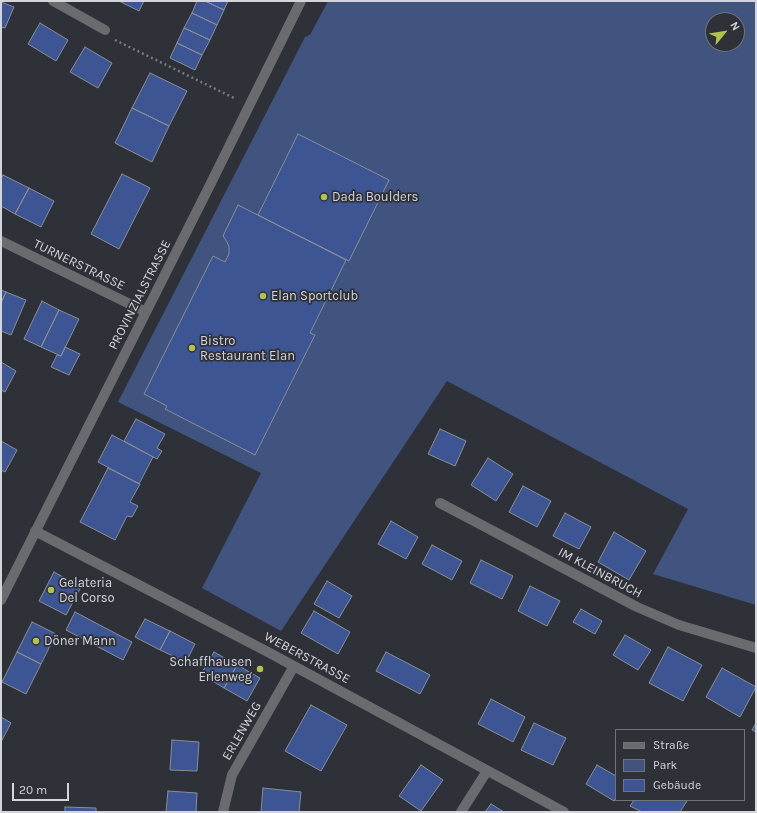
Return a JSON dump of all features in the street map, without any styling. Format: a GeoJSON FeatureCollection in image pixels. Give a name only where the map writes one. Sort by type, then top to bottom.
{"type":"FeatureCollection","features":[{"type":"Feature","properties":{"kind":"street"},"geometry":{"type":"LineString","coordinates":[[53,1],[105,30]]}},
{"type":"Feature","properties":{"kind":"street","name":"PROVINZIALSTRASSE"},"geometry":{"type":"LineString","coordinates":[[1,600],[301,1]]}},
{"type":"Feature","properties":{"kind":"street","name":"TURNERSTRASSE"},"geometry":{"type":"LineString","coordinates":[[1,241],[146,312]]}},
{"type":"Feature","properties":{"kind":"street","name":"IM KLEINBRUCH"},"geometry":{"type":"LineString","coordinates":[[440,503],[638,607],[679,625],[756,648]]}},
{"type":"Feature","properties":{"kind":"street","name":"WEBERSTRASSE"},"geometry":{"type":"LineString","coordinates":[[35,531],[294,666],[564,812]]}},
{"type":"Feature","properties":{"kind":"street","name":"ERLENWEG"},"geometry":{"type":"LineString","coordinates":[[223,812],[232,775],[294,666]]}},
{"type":"Feature","properties":{"kind":"street"},"geometry":{"type":"LineString","coordinates":[[461,812],[487,771]]}},
{"type":"Feature","properties":{"kind":"path"},"geometry":{"type":"LineString","coordinates":[[105,30],[109,37],[250,105]]}},
{"type":"Feature","properties":{"kind":"green space"},"geometry":{"type":"Polygon","coordinates":[[[328,1],[756,1],[756,605],[653,574],[688,509],[447,381],[281,631],[202,588],[261,473],[118,402],[305,37],[310,35],[328,1]]]}},
{"type":"Feature","properties":{"kind":"building"},"geometry":{"type":"Polygon","coordinates":[[[119,1],[144,1],[139,11],[119,1]]]}},
{"type":"Feature","properties":{"kind":"building"},"geometry":{"type":"Polygon","coordinates":[[[197,1],[205,1],[224,10],[217,25],[192,13],[197,1]]]}},
{"type":"Feature","properties":{"kind":"building"},"geometry":{"type":"Polygon","coordinates":[[[205,1],[228,1],[224,10],[205,1]]]}},
{"type":"Feature","properties":{"kind":"building"},"geometry":{"type":"Polygon","coordinates":[[[1,2],[14,7],[5,28],[1,27],[1,2]]]}},
{"type":"Feature","properties":{"kind":"building"},"geometry":{"type":"Polygon","coordinates":[[[192,13],[217,25],[210,40],[184,28],[192,13]]]}},
{"type":"Feature","properties":{"kind":"building"},"geometry":{"type":"Polygon","coordinates":[[[40,23],[68,40],[56,61],[28,44],[40,23]]]}},
{"type":"Feature","properties":{"kind":"building"},"geometry":{"type":"Polygon","coordinates":[[[184,28],[210,40],[202,55],[177,43],[184,28]]]}},
{"type":"Feature","properties":{"kind":"building"},"geometry":{"type":"Polygon","coordinates":[[[177,43],[202,55],[195,70],[170,58],[177,43]]]}},
{"type":"Feature","properties":{"kind":"building"},"geometry":{"type":"Polygon","coordinates":[[[85,47],[112,63],[98,88],[70,72],[85,47]]]}},
{"type":"Feature","properties":{"kind":"building"},"geometry":{"type":"Polygon","coordinates":[[[150,73],[187,91],[169,126],[132,108],[150,73]]]}},
{"type":"Feature","properties":{"kind":"building"},"geometry":{"type":"Polygon","coordinates":[[[132,108],[169,126],[152,162],[115,143],[132,108]]]}},
{"type":"Feature","properties":{"kind":"building","name":"Dada Boulders"},"geometry":{"type":"Polygon","coordinates":[[[298,134],[389,180],[349,261],[258,215],[298,134]]]}},
{"type":"Feature","properties":{"kind":"building"},"geometry":{"type":"Polygon","coordinates":[[[122,174],[150,188],[119,249],[91,234],[122,174]]]}},
{"type":"Feature","properties":{"kind":"building"},"geometry":{"type":"Polygon","coordinates":[[[3,175],[29,188],[15,214],[1,206],[1,179],[3,175]]]}},
{"type":"Feature","properties":{"kind":"building"},"geometry":{"type":"Polygon","coordinates":[[[29,188],[54,201],[41,227],[15,214],[29,188]]]}},
{"type":"Feature","properties":{"kind":"building","name":"Elan Sportclub"},"geometry":{"type":"Polygon","coordinates":[[[238,205],[346,260],[310,333],[315,335],[255,455],[165,409],[167,406],[144,394],[213,256],[225,262],[229,254],[229,247],[223,236],[238,205]]]}},
{"type":"Feature","properties":{"kind":"building"},"geometry":{"type":"Polygon","coordinates":[[[1,290],[6,292],[1,303],[1,290]]]}},
{"type":"Feature","properties":{"kind":"building"},"geometry":{"type":"Polygon","coordinates":[[[6,292],[26,300],[11,335],[1,331],[1,303],[6,292]]]}},
{"type":"Feature","properties":{"kind":"building"},"geometry":{"type":"Polygon","coordinates":[[[42,301],[59,310],[41,347],[24,339],[42,301]]]}},
{"type":"Feature","properties":{"kind":"building"},"geometry":{"type":"Polygon","coordinates":[[[59,310],[79,319],[61,356],[41,347],[59,310]]]}},
{"type":"Feature","properties":{"kind":"building"},"geometry":{"type":"Polygon","coordinates":[[[65,347],[80,354],[69,375],[51,367],[57,355],[61,356],[65,347]]]}},
{"type":"Feature","properties":{"kind":"building"},"geometry":{"type":"Polygon","coordinates":[[[1,362],[16,371],[5,392],[1,390],[1,362]]]}},
{"type":"Feature","properties":{"kind":"building"},"geometry":{"type":"Polygon","coordinates":[[[136,419],[165,434],[157,448],[162,451],[157,459],[124,441],[136,419]]]}},
{"type":"Feature","properties":{"kind":"building"},"geometry":{"type":"Polygon","coordinates":[[[440,429],[466,441],[455,466],[428,454],[440,429]]]}},
{"type":"Feature","properties":{"kind":"building"},"geometry":{"type":"Polygon","coordinates":[[[112,435],[153,457],[139,484],[98,462],[112,435]]]}},
{"type":"Feature","properties":{"kind":"building"},"geometry":{"type":"Polygon","coordinates":[[[1,441],[17,450],[5,472],[1,470],[1,441]]]}},
{"type":"Feature","properties":{"kind":"building"},"geometry":{"type":"Polygon","coordinates":[[[488,458],[513,474],[496,501],[471,485],[488,458]]]}},
{"type":"Feature","properties":{"kind":"building"},"geometry":{"type":"Polygon","coordinates":[[[108,468],[140,484],[130,502],[138,506],[132,517],[127,516],[115,540],[80,522],[108,468]]]}},
{"type":"Feature","properties":{"kind":"building"},"geometry":{"type":"Polygon","coordinates":[[[523,486],[551,501],[537,527],[509,512],[523,486]]]}},
{"type":"Feature","properties":{"kind":"building"},"geometry":{"type":"Polygon","coordinates":[[[565,513],[591,527],[579,549],[553,536],[565,513]]]}},
{"type":"Feature","properties":{"kind":"building"},"geometry":{"type":"Polygon","coordinates":[[[391,521],[418,537],[406,559],[378,544],[391,521]]]}},
{"type":"Feature","properties":{"kind":"building"},"geometry":{"type":"Polygon","coordinates":[[[614,532],[646,551],[629,580],[598,562],[614,532]]]}},
{"type":"Feature","properties":{"kind":"building"},"geometry":{"type":"Polygon","coordinates":[[[432,545],[462,561],[452,580],[422,564],[432,545]]]}},
{"type":"Feature","properties":{"kind":"building"},"geometry":{"type":"Polygon","coordinates":[[[481,560],[513,576],[502,599],[470,583],[481,560]]]}},
{"type":"Feature","properties":{"kind":"building"},"geometry":{"type":"Polygon","coordinates":[[[54,572],[81,587],[66,615],[39,601],[54,572]]]}},
{"type":"Feature","properties":{"kind":"building"},"geometry":{"type":"Polygon","coordinates":[[[327,581],[352,596],[339,618],[314,604],[327,581]]]}},
{"type":"Feature","properties":{"kind":"building"},"geometry":{"type":"Polygon","coordinates":[[[530,586],[560,601],[547,626],[518,611],[530,586]]]}},
{"type":"Feature","properties":{"kind":"building"},"geometry":{"type":"Polygon","coordinates":[[[581,609],[602,621],[595,634],[573,622],[581,609]]]}},
{"type":"Feature","properties":{"kind":"building"},"geometry":{"type":"Polygon","coordinates":[[[314,611],[350,632],[338,654],[301,633],[314,611]]]}},
{"type":"Feature","properties":{"kind":"building"},"geometry":{"type":"Polygon","coordinates":[[[75,612],[132,642],[123,660],[66,630],[75,612]]]}},
{"type":"Feature","properties":{"kind":"building"},"geometry":{"type":"Polygon","coordinates":[[[145,619],[170,631],[160,650],[135,637],[145,619]]]}},
{"type":"Feature","properties":{"kind":"building"},"geometry":{"type":"Polygon","coordinates":[[[32,622],[56,634],[41,664],[17,652],[32,622]]]}},
{"type":"Feature","properties":{"kind":"building"},"geometry":{"type":"Polygon","coordinates":[[[170,631],[195,644],[186,662],[160,650],[170,631]]]}},
{"type":"Feature","properties":{"kind":"building"},"geometry":{"type":"Polygon","coordinates":[[[625,635],[651,650],[638,670],[613,655],[625,635]]]}},
{"type":"Feature","properties":{"kind":"building"},"geometry":{"type":"Polygon","coordinates":[[[668,647],[702,665],[683,701],[649,683],[668,647]]]}},
{"type":"Feature","properties":{"kind":"building"},"geometry":{"type":"Polygon","coordinates":[[[17,652],[41,664],[26,694],[2,682],[17,652]]]}},
{"type":"Feature","properties":{"kind":"building"},"geometry":{"type":"Polygon","coordinates":[[[214,652],[237,665],[224,688],[201,674],[214,652]]]}},
{"type":"Feature","properties":{"kind":"building"},"geometry":{"type":"Polygon","coordinates":[[[386,652],[430,675],[420,694],[376,671],[386,652]]]}},
{"type":"Feature","properties":{"kind":"building"},"geometry":{"type":"Polygon","coordinates":[[[237,665],[260,678],[247,701],[224,688],[237,665]]]}},
{"type":"Feature","properties":{"kind":"building"},"geometry":{"type":"Polygon","coordinates":[[[722,668],[756,687],[740,717],[706,697],[722,668]]]}},
{"type":"Feature","properties":{"kind":"building"},"geometry":{"type":"Polygon","coordinates":[[[491,699],[525,717],[513,742],[478,724],[491,699]]]}},
{"type":"Feature","properties":{"kind":"building"},"geometry":{"type":"Polygon","coordinates":[[[311,705],[347,725],[321,771],[285,751],[311,705]]]}},
{"type":"Feature","properties":{"kind":"building"},"geometry":{"type":"Polygon","coordinates":[[[1,717],[11,723],[1,742],[1,717]]]}},
{"type":"Feature","properties":{"kind":"building"},"geometry":{"type":"Polygon","coordinates":[[[534,723],[566,738],[553,765],[521,750],[534,723]]]}},
{"type":"Feature","properties":{"kind":"building"},"geometry":{"type":"Polygon","coordinates":[[[756,723],[756,732],[752,730],[756,723]]]}},
{"type":"Feature","properties":{"kind":"building"},"geometry":{"type":"Polygon","coordinates":[[[172,740],[199,742],[197,771],[170,770],[172,740]]]}},
{"type":"Feature","properties":{"kind":"building"},"geometry":{"type":"Polygon","coordinates":[[[421,765],[443,780],[421,811],[399,796],[421,765]]]}},
{"type":"Feature","properties":{"kind":"building"},"geometry":{"type":"Polygon","coordinates":[[[597,765],[615,775],[615,800],[614,801],[586,784],[597,765]]]}},
{"type":"Feature","properties":{"kind":"building"},"geometry":{"type":"Polygon","coordinates":[[[263,788],[301,792],[299,812],[261,812],[263,788]]]}},
{"type":"Feature","properties":{"kind":"building"},"geometry":{"type":"Polygon","coordinates":[[[168,791],[197,793],[196,812],[166,812],[168,791]]]}},
{"type":"Feature","properties":{"kind":"building"},"geometry":{"type":"Polygon","coordinates":[[[633,801],[687,801],[680,812],[642,812],[630,806],[633,801]]]}},
{"type":"Feature","properties":{"kind":"building"},"geometry":{"type":"Polygon","coordinates":[[[491,804],[504,812],[485,812],[491,804]]]}},
{"type":"Feature","properties":{"kind":"building"},"geometry":{"type":"Polygon","coordinates":[[[65,807],[96,808],[96,812],[65,812],[65,807]]]}},
{"type":"Feature","properties":{"kind":"place","name":"Dada Boulders"},"geometry":{"type":"Point","coordinates":[324,197]}},
{"type":"Feature","properties":{"kind":"place","name":"Elan Sportclub"},"geometry":{"type":"Point","coordinates":[263,296]}},
{"type":"Feature","properties":{"kind":"place","name":"Bistro Restaurant Elan"},"geometry":{"type":"Point","coordinates":[192,348]}},
{"type":"Feature","properties":{"kind":"place","name":"Gelateria Del Corso"},"geometry":{"type":"Point","coordinates":[51,590]}},
{"type":"Feature","properties":{"kind":"place","name":"Döner Mann"},"geometry":{"type":"Point","coordinates":[36,641]}},
{"type":"Feature","properties":{"kind":"place","name":"Schaffhausen Erlenweg"},"geometry":{"type":"Point","coordinates":[260,669]}}]}
